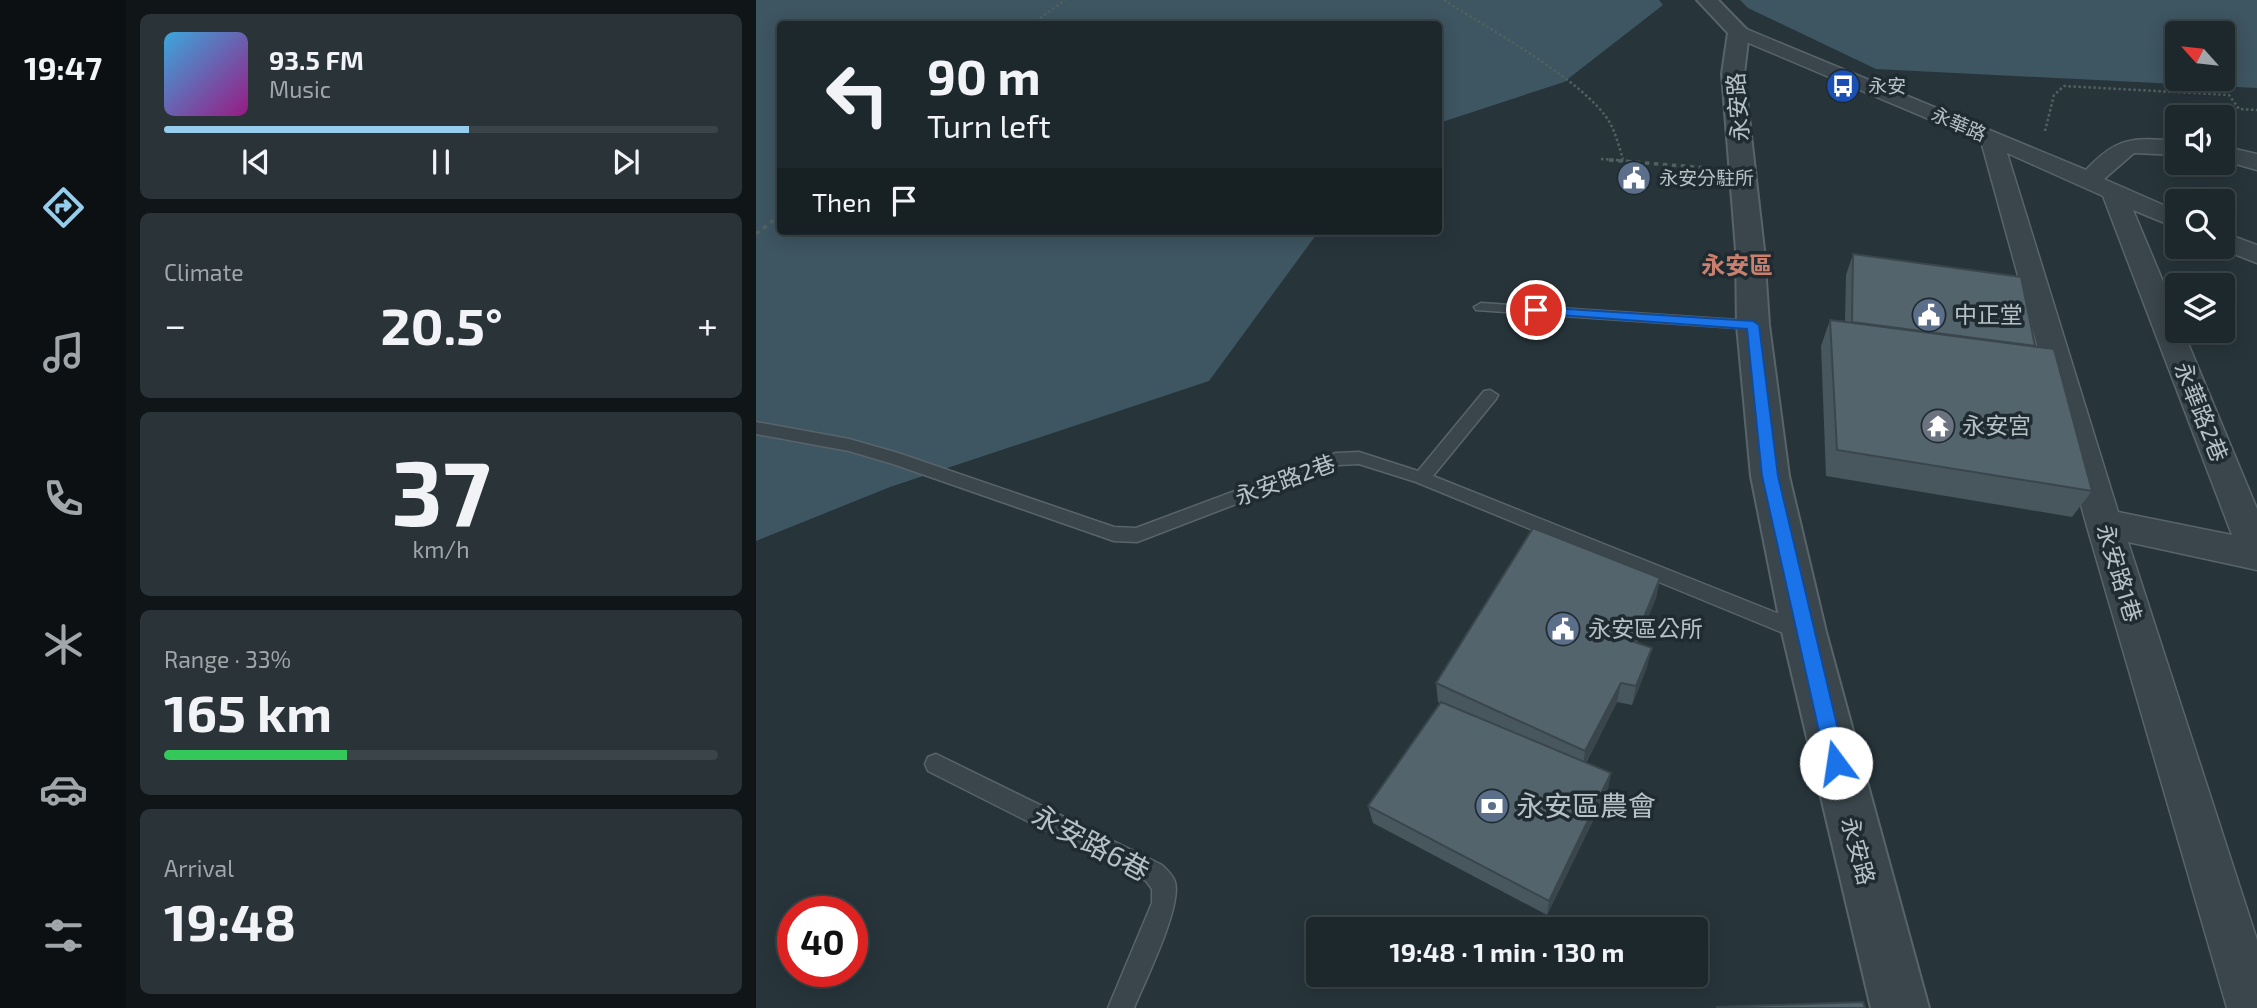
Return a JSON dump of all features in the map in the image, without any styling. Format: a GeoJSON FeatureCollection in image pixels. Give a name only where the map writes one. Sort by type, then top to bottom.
{"type":"FeatureCollection","features":[{"type":"Feature","properties":{"kind":"street"},"geometry":{"type":"LineString","coordinates":[[1707,0],[1739,32]]}},
{"type":"Feature","properties":{"kind":"street","name":"永華路"},"geometry":{"type":"LineString","coordinates":[[1739,32],[1991,137],[2165,215]]}},
{"type":"Feature","properties":{"kind":"street","name":"永安路"},"geometry":{"type":"LineString","coordinates":[[1739,32],[1733,74],[1743,172],[1753,325],[1770,476],[1804,632],[1900,1008]]}},
{"type":"Feature","properties":{"kind":"street","name":"永安路1巷"},"geometry":{"type":"LineString","coordinates":[[1991,137],[2104,523],[2253,1008]]}},
{"type":"Feature","properties":{"kind":"street"},"geometry":{"type":"LineString","coordinates":[[2102,187],[2117,150],[2143,144],[2165,147]]}},
{"type":"Feature","properties":{"kind":"street"},"geometry":{"type":"LineString","coordinates":[[2235,155],[2257,163]]}},
{"type":"Feature","properties":{"kind":"street","name":"永華路2巷"},"geometry":{"type":"LineString","coordinates":[[2102,187],[2257,554]]}},
{"type":"Feature","properties":{"kind":"street"},"geometry":{"type":"LineString","coordinates":[[2235,246],[2257,255]]}},
{"type":"Feature","properties":{"kind":"street","name":"永華路2巷"},"geometry":{"type":"LineString","coordinates":[[2104,523],[2257,554]]}},
{"type":"Feature","properties":{"kind":"lane"},"geometry":{"type":"LineString","coordinates":[[1481,307],[1753,325]]}},
{"type":"Feature","properties":{"kind":"lane"},"geometry":{"type":"LineString","coordinates":[[1422,478],[1490,395]]}},
{"type":"Feature","properties":{"kind":"lane","name":"永安路2巷"},"geometry":{"type":"LineString","coordinates":[[756,428],[849,445],[898,458],[1114,534],[1137,535],[1336,459],[1359,458],[1422,478],[1804,632]]}},
{"type":"Feature","properties":{"kind":"lane","name":"永安路6巷"},"geometry":{"type":"LineString","coordinates":[[936,764],[1154,873],[1164,884],[1164,903],[1121,1008]]}},
{"type":"Feature","properties":{"kind":"path"},"geometry":{"type":"LineString","coordinates":[[1036,21],[1065,0]]}},
{"type":"Feature","properties":{"kind":"path"},"geometry":{"type":"LineString","coordinates":[[1444,0],[1564,78],[1595,102],[1611,124],[1623,159]]}},
{"type":"Feature","properties":{"kind":"path"},"geometry":{"type":"LineString","coordinates":[[2038,158],[2054,95],[2064,86],[2229,95],[2239,109],[2257,110]]}},
{"type":"Feature","properties":{"kind":"path"},"geometry":{"type":"LineString","coordinates":[[1601,159],[1743,172]]}},
{"type":"Feature","properties":{"kind":"path"},"geometry":{"type":"LineString","coordinates":[[756,234],[777,217]]}},
{"type":"Feature","properties":{"kind":"water"},"geometry":{"type":"Polygon","coordinates":[[[756,0],[1659,0],[1663,5],[1564,82],[1442,122],[1442,21],[777,21],[777,235],[1316,235],[1209,381],[890,487],[756,541],[756,0]]]}},
{"type":"Feature","properties":{"kind":"water"},"geometry":{"type":"Polygon","coordinates":[[[1740,0],[2257,0],[2257,88],[2235,87],[2235,21],[2165,21],[2165,83],[1876,69],[1748,8],[1740,0]]]}},
{"type":"Feature","properties":{"kind":"building","name":"中正堂"},"geometry":{"type":"Polygon","coordinates":[[[1853,254],[2021,277],[2035,346],[1852,322],[1853,254]]]}},
{"type":"Feature","properties":{"kind":"building","name":"永安宮"},"geometry":{"type":"Polygon","coordinates":[[[1830,320],[2054,349],[2092,491],[1837,450],[1830,320]]]}},
{"type":"Feature","properties":{"kind":"building","name":"永安區公所"},"geometry":{"type":"Polygon","coordinates":[[[1533,528],[1660,578],[1634,642],[1652,648],[1636,686],[1621,683],[1585,751],[1436,683],[1533,528]]]}},
{"type":"Feature","properties":{"kind":"building","name":"永安區農會"},"geometry":{"type":"Polygon","coordinates":[[[1441,702],[1611,773],[1549,901],[1368,806],[1441,702]]]}},
{"type":"Feature","properties":{"kind":"building"},"geometry":{"type":"Polygon","coordinates":[[[1863,1002],[1865,1008],[1717,1008],[1717,1007],[1863,1002]]]}},
{"type":"Feature","properties":{"kind":"place","name":"永安"},"geometry":{"type":"Point","coordinates":[1843,86]}},
{"type":"Feature","properties":{"kind":"place","name":"永安分駐所"},"geometry":{"type":"Point","coordinates":[1634,178]}},
{"type":"Feature","properties":{"kind":"place","name":"中正堂"},"geometry":{"type":"Point","coordinates":[1929,315]}},
{"type":"Feature","properties":{"kind":"place","name":"永安宮"},"geometry":{"type":"Point","coordinates":[1938,426]}},
{"type":"Feature","properties":{"kind":"place","name":"永安區公所"},"geometry":{"type":"Point","coordinates":[1563,629]}},
{"type":"Feature","properties":{"kind":"place","name":"永安區農會"},"geometry":{"type":"Point","coordinates":[1492,806]}},
{"type":"Feature","properties":{"kind":"district","name":"永安區"},"geometry":{"type":"Point","coordinates":[1737,266]}},
{"type":"Feature","properties":{"kind":"route"},"geometry":{"type":"LineString","coordinates":[[1536,310],[1753,325],[1770,476],[1836,763]]}}]}
